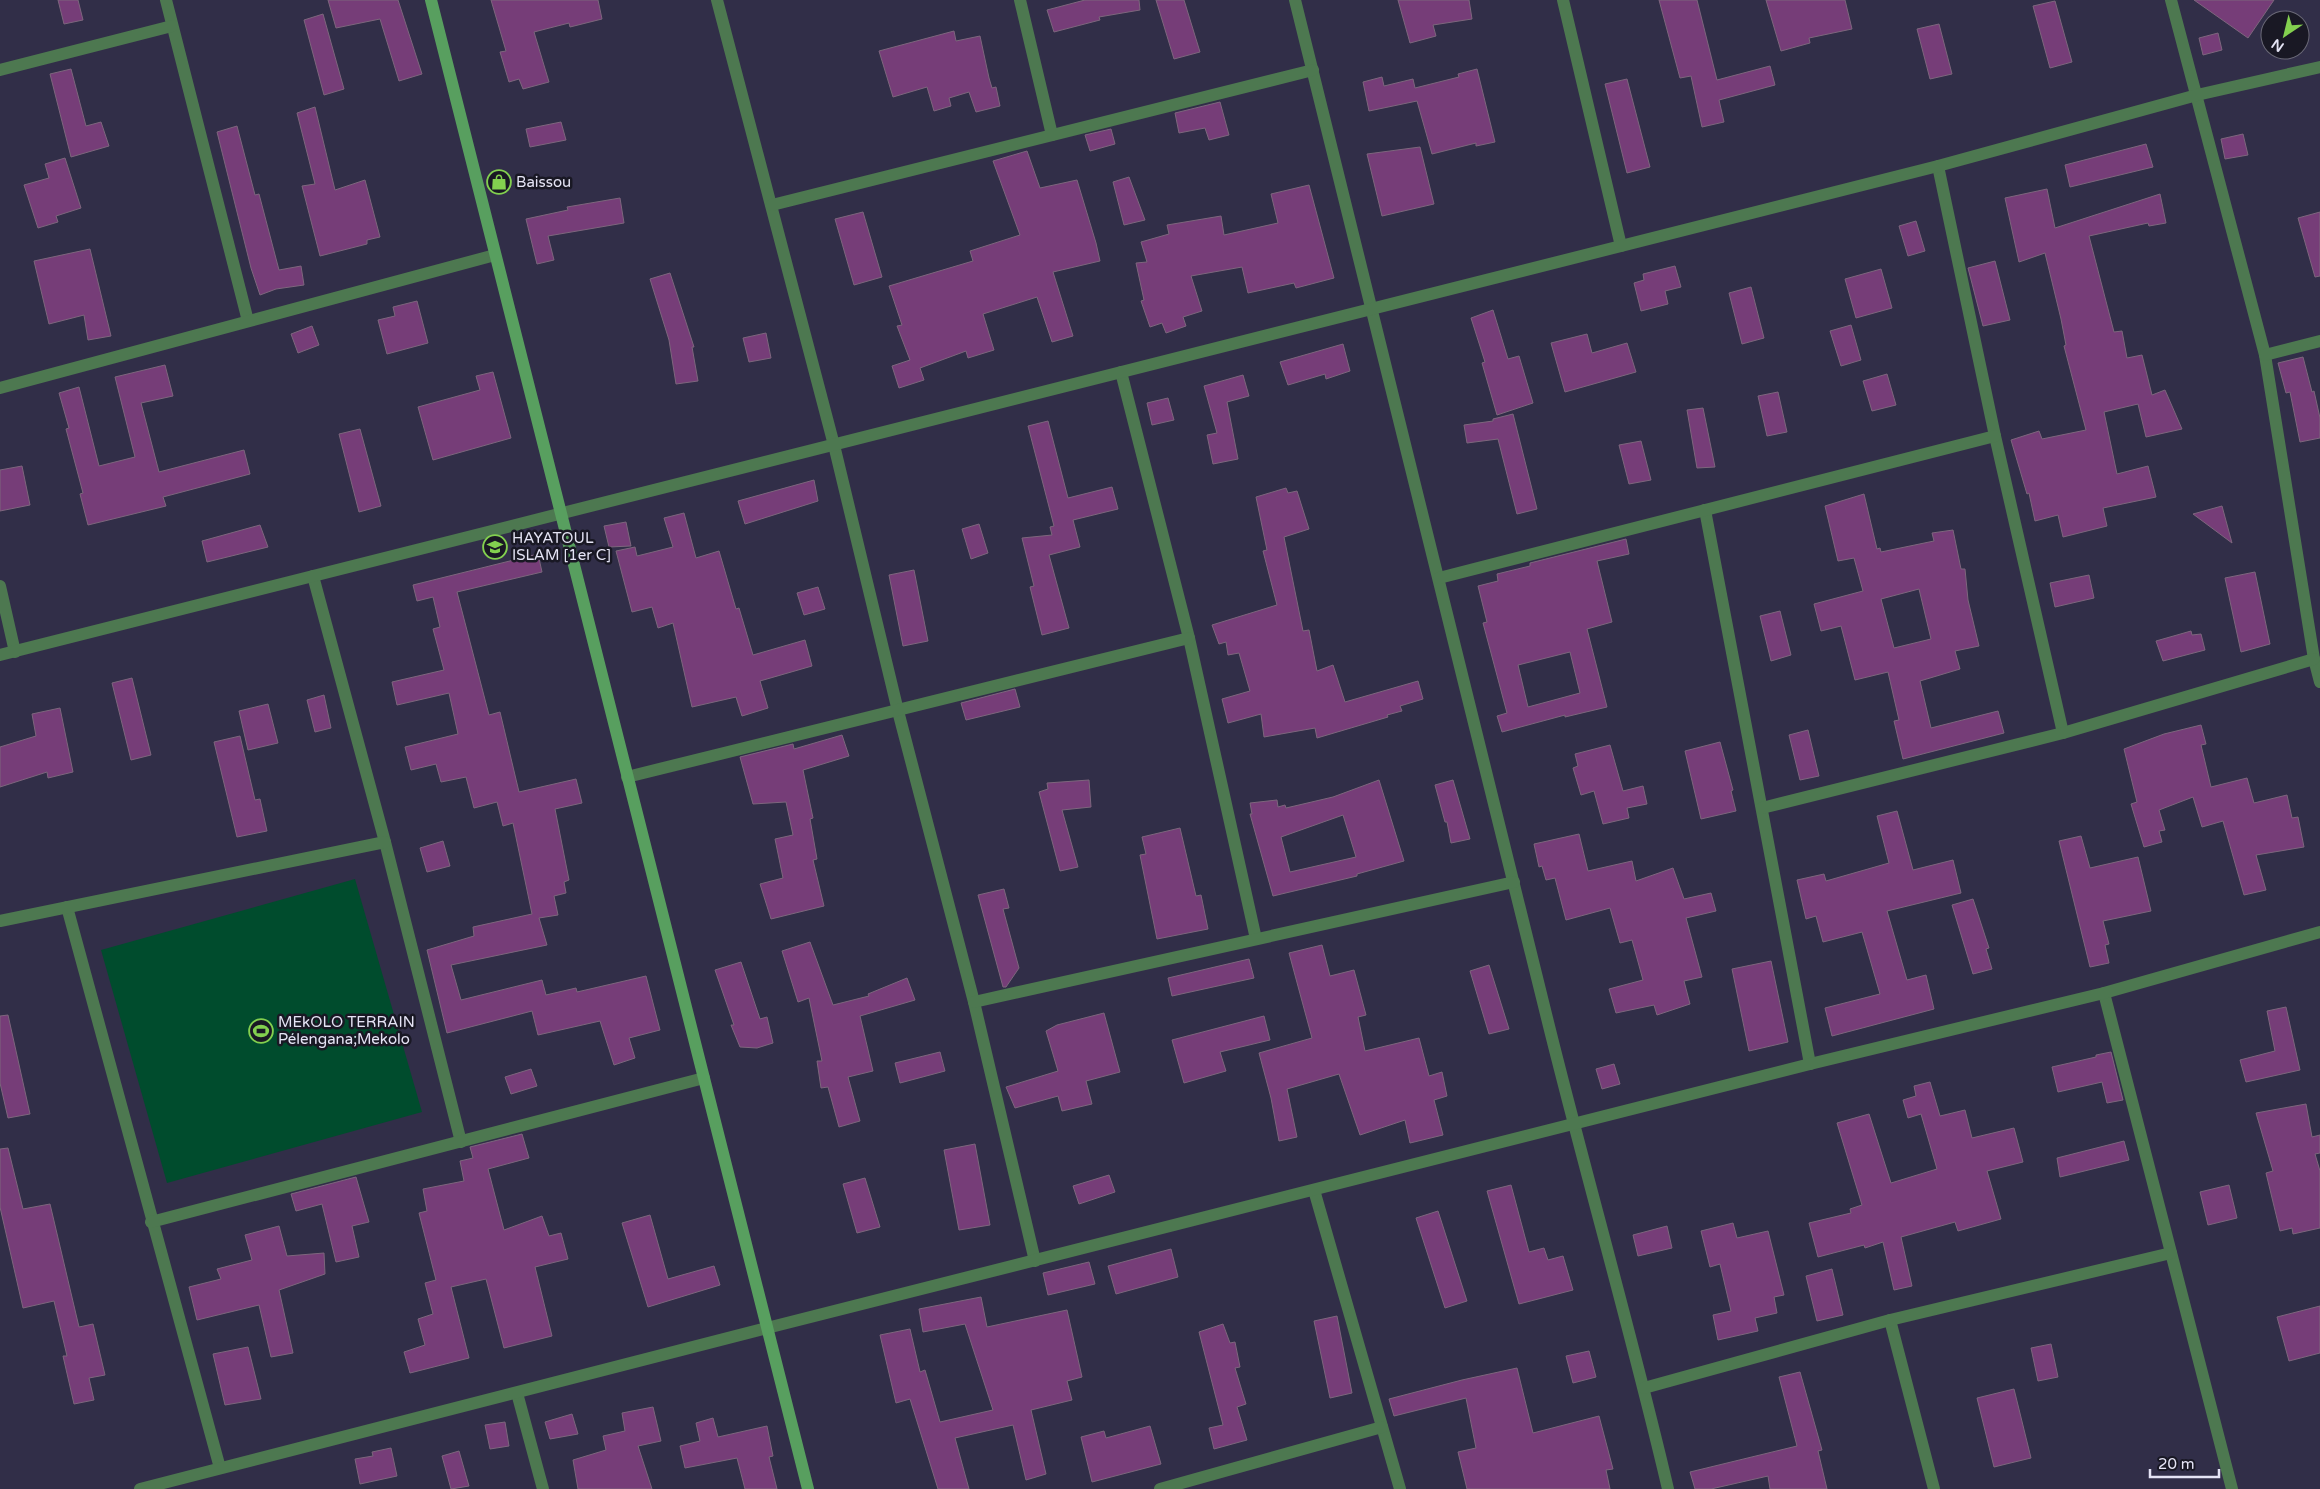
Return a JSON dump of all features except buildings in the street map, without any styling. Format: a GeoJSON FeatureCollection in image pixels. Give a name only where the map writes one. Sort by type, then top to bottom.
{"type":"FeatureCollection","features":[{"type":"Feature","properties":{"kind":"street"},"geometry":{"type":"LineString","coordinates":[[166,0],[248,321]]}},
{"type":"Feature","properties":{"kind":"street"},"geometry":{"type":"LineString","coordinates":[[431,0],[808,1489]]}},
{"type":"Feature","properties":{"kind":"street"},"geometry":{"type":"LineString","coordinates":[[717,0],[834,445],[898,711],[974,1002],[1035,1262]]}},
{"type":"Feature","properties":{"kind":"street"},"geometry":{"type":"LineString","coordinates":[[1020,0],[1052,135]]}},
{"type":"Feature","properties":{"kind":"street"},"geometry":{"type":"LineString","coordinates":[[1295,0],[1373,308],[1574,1124],[1644,1388],[1668,1489]]}},
{"type":"Feature","properties":{"kind":"street"},"geometry":{"type":"LineString","coordinates":[[1563,0],[1622,246]]}},
{"type":"Feature","properties":{"kind":"street"},"geometry":{"type":"LineString","coordinates":[[2171,0],[2265,355],[2314,659],[2320,682]]}},
{"type":"Feature","properties":{"kind":"street"},"geometry":{"type":"LineString","coordinates":[[0,70],[172,26]]}},
{"type":"Feature","properties":{"kind":"street"},"geometry":{"type":"LineString","coordinates":[[0,656],[1938,166],[2197,95],[2320,67]]}},
{"type":"Feature","properties":{"kind":"street"},"geometry":{"type":"LineString","coordinates":[[772,205],[1313,70]]}},
{"type":"Feature","properties":{"kind":"street"},"geometry":{"type":"LineString","coordinates":[[1938,166],[1995,436],[2063,733]]}},
{"type":"Feature","properties":{"kind":"street"},"geometry":{"type":"LineString","coordinates":[[0,388],[495,255]]}},
{"type":"Feature","properties":{"kind":"street"},"geometry":{"type":"LineString","coordinates":[[2265,355],[2320,341]]}},
{"type":"Feature","properties":{"kind":"street"},"geometry":{"type":"LineString","coordinates":[[1121,372],[1189,638],[1256,939]]}},
{"type":"Feature","properties":{"kind":"street"},"geometry":{"type":"LineString","coordinates":[[1439,578],[1995,436]]}},
{"type":"Feature","properties":{"kind":"street"},"geometry":{"type":"LineString","coordinates":[[1705,510],[1810,1064]]}},
{"type":"Feature","properties":{"kind":"street"},"geometry":{"type":"LineString","coordinates":[[313,576],[385,842],[462,1142]]}},
{"type":"Feature","properties":{"kind":"street"},"geometry":{"type":"LineString","coordinates":[[0,586],[15,652]]}},
{"type":"Feature","properties":{"kind":"street"},"geometry":{"type":"LineString","coordinates":[[627,777],[1189,638]]}},
{"type":"Feature","properties":{"kind":"street"},"geometry":{"type":"LineString","coordinates":[[1762,808],[2063,733],[2314,659]]}},
{"type":"Feature","properties":{"kind":"street"},"geometry":{"type":"LineString","coordinates":[[0,921],[385,842]]}},
{"type":"Feature","properties":{"kind":"street"},"geometry":{"type":"LineString","coordinates":[[974,1002],[1514,882]]}},
{"type":"Feature","properties":{"kind":"street"},"geometry":{"type":"LineString","coordinates":[[67,907],[151,1222],[220,1468]]}},
{"type":"Feature","properties":{"kind":"street"},"geometry":{"type":"LineString","coordinates":[[140,1489],[1810,1064],[2104,993],[2320,932]]}},
{"type":"Feature","properties":{"kind":"street"},"geometry":{"type":"LineString","coordinates":[[2104,993],[2232,1489]]}},
{"type":"Feature","properties":{"kind":"street"},"geometry":{"type":"LineString","coordinates":[[151,1222],[704,1078]]}},
{"type":"Feature","properties":{"kind":"street"},"geometry":{"type":"LineString","coordinates":[[1314,1190],[1400,1489]]}},
{"type":"Feature","properties":{"kind":"street"},"geometry":{"type":"LineString","coordinates":[[1644,1388],[1890,1320],[2171,1253]]}},
{"type":"Feature","properties":{"kind":"street"},"geometry":{"type":"LineString","coordinates":[[1890,1320],[1934,1489]]}},
{"type":"Feature","properties":{"kind":"street"},"geometry":{"type":"LineString","coordinates":[[517,1393],[543,1489]]}},
{"type":"Feature","properties":{"kind":"street"},"geometry":{"type":"LineString","coordinates":[[1160,1489],[1382,1427]]}},
{"type":"Feature","properties":{"kind":"green space","name":"MEkOLO TERRAIN Pélengana;Mekolo"},"geometry":{"type":"Polygon","coordinates":[[[355,879],[422,1112],[167,1183],[101,950],[355,879]]]}},
{"type":"Feature","properties":{"kind":"place","name":"Baissou"},"geometry":{"type":"Point","coordinates":[499,182]}},
{"type":"Feature","properties":{"kind":"place","name":"HAYATOUL ISLAM [1er C]"},"geometry":{"type":"Point","coordinates":[495,547]}},
{"type":"Feature","properties":{"kind":"place","name":"MEkOLO TERRAIN Pélengana;Mekolo"},"geometry":{"type":"Point","coordinates":[261,1031]}}]}
